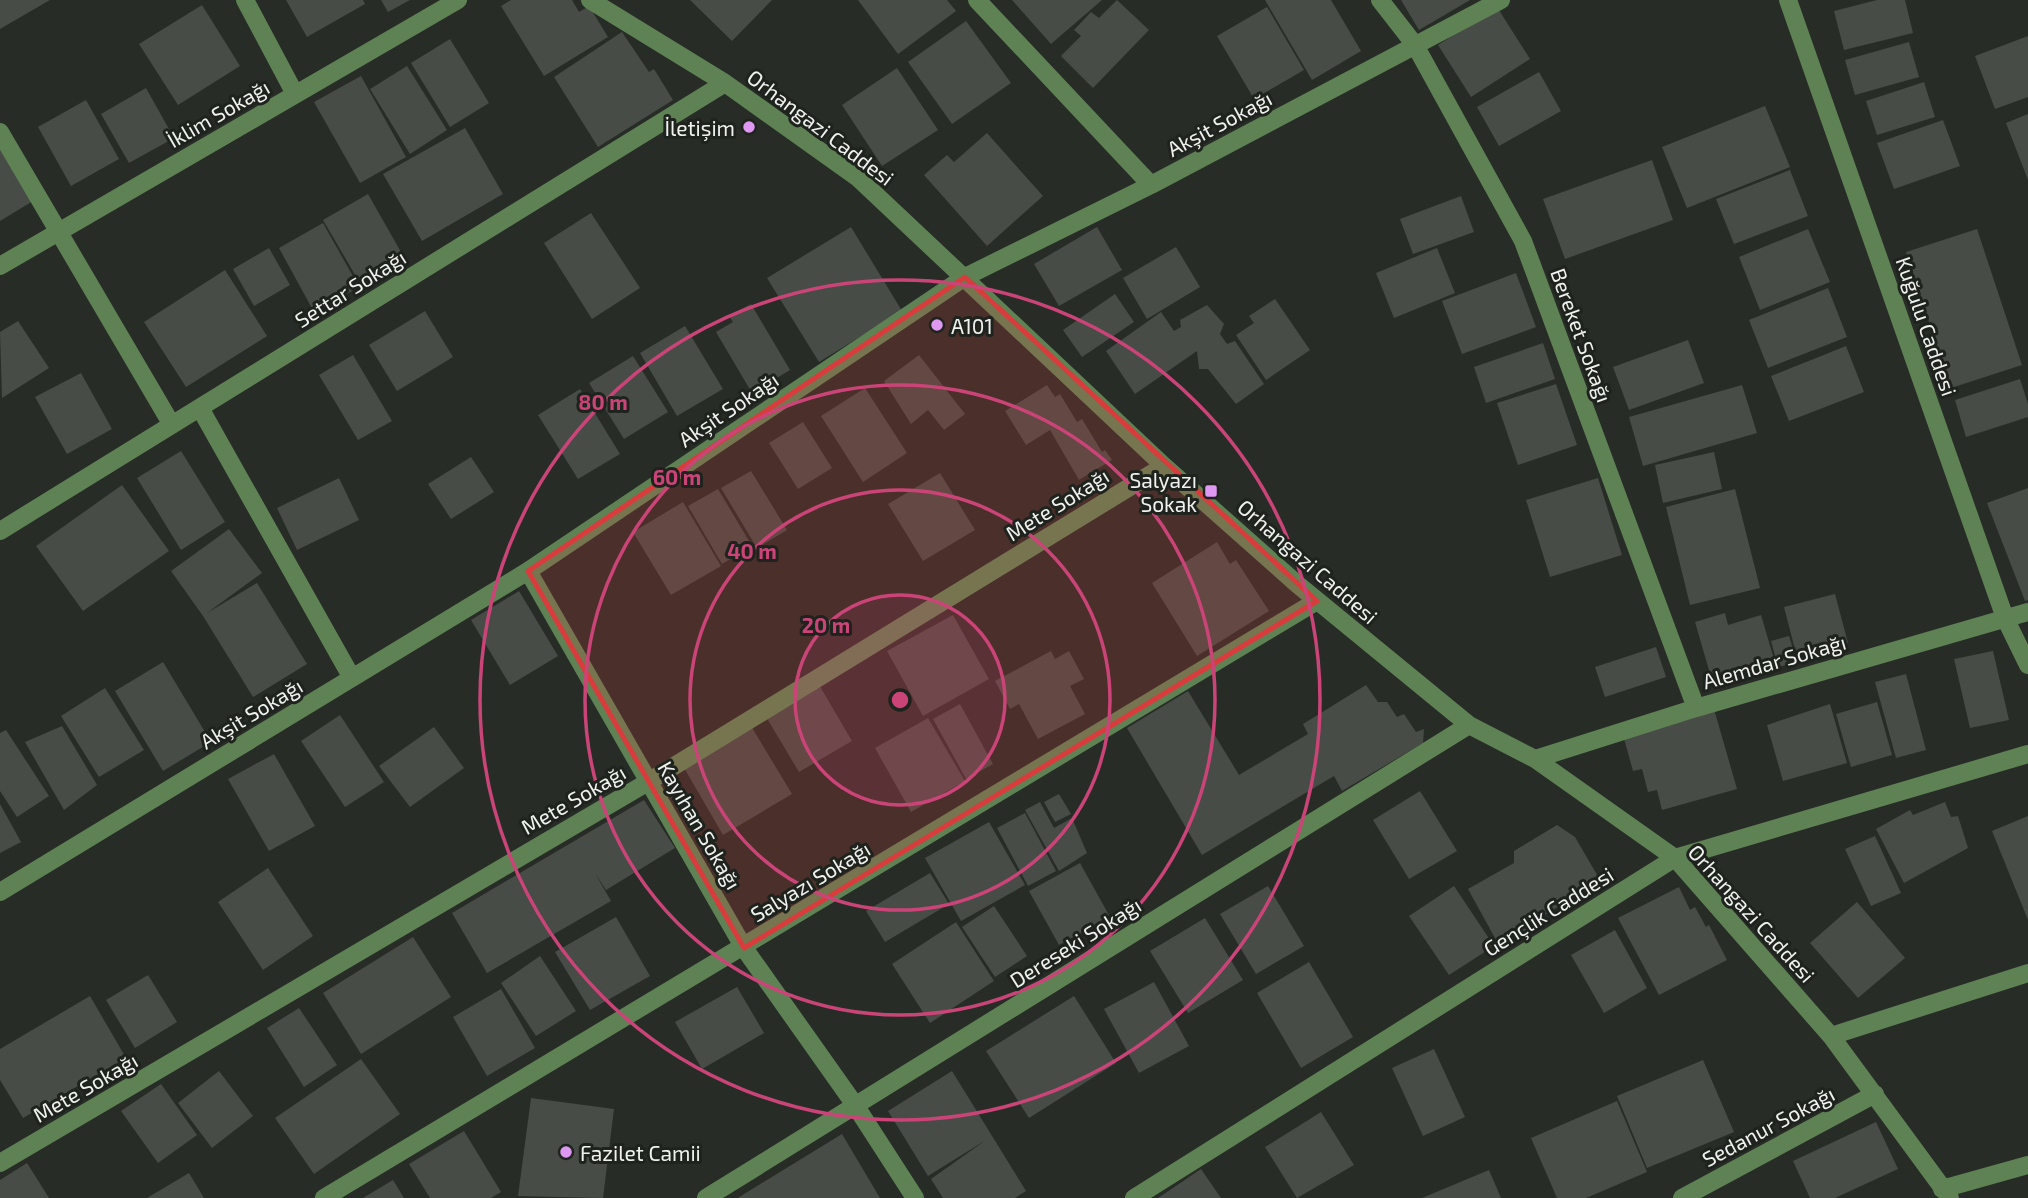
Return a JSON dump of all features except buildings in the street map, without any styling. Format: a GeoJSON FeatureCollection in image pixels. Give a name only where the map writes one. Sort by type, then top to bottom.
{"type":"FeatureCollection","features":[{"type":"Feature","properties":{"kind":"street"},"geometry":{"type":"LineString","coordinates":[[245,0],[295,94]]}},
{"type":"Feature","properties":{"kind":"street","name":"İklim Sokağı"},"geometry":{"type":"LineString","coordinates":[[0,266],[458,0]]}},
{"type":"Feature","properties":{"kind":"street","name":"Orhangazi Caddesi"},"geometry":{"type":"LineString","coordinates":[[590,0],[724,83],[858,178],[1164,466],[1317,601],[1469,725],[1535,759],[1675,858],[1831,1036],[1946,1193]]}},
{"type":"Feature","properties":{"kind":"street"},"geometry":{"type":"LineString","coordinates":[[977,0],[1151,185]]}},
{"type":"Feature","properties":{"kind":"street","name":"Bereket Sokağı"},"geometry":{"type":"LineString","coordinates":[[1380,0],[1415,45],[1522,241],[1696,708]]}},
{"type":"Feature","properties":{"kind":"street","name":"Akşit Sokağı"},"geometry":{"type":"LineString","coordinates":[[0,892],[528,571],[965,277],[1151,185],[1502,0]]}},
{"type":"Feature","properties":{"kind":"street","name":"Kuğulu Caddesi"},"geometry":{"type":"LineString","coordinates":[[1788,0],[2005,618],[2028,665]]}},
{"type":"Feature","properties":{"kind":"street","name":"Settar Sokağı"},"geometry":{"type":"LineString","coordinates":[[0,531],[724,83]]}},
{"type":"Feature","properties":{"kind":"street"},"geometry":{"type":"LineString","coordinates":[[0,132],[172,425]]}},
{"type":"Feature","properties":{"kind":"street"},"geometry":{"type":"LineString","coordinates":[[200,408],[352,678]]}},
{"type":"Feature","properties":{"kind":"street","name":"Mete Sokağı"},"geometry":{"type":"LineString","coordinates":[[0,1163],[648,782],[1164,466]]}},
{"type":"Feature","properties":{"kind":"street","name":"Kayıhan Sokağı"},"geometry":{"type":"LineString","coordinates":[[528,571],[744,948],[855,1105],[915,1198]]}},
{"type":"Feature","properties":{"kind":"street","name":"Salyazı Sokağı"},"geometry":{"type":"LineString","coordinates":[[324,1198],[744,948],[1317,601]]}},
{"type":"Feature","properties":{"kind":"street","name":"Alemdar Sokağı"},"geometry":{"type":"LineString","coordinates":[[1535,759],[1696,708],[2028,612]]}},
{"type":"Feature","properties":{"kind":"street","name":"Dereseki Sokağı"},"geometry":{"type":"LineString","coordinates":[[706,1198],[1469,725]]}},
{"type":"Feature","properties":{"kind":"street","name":"Gençlik Caddesi"},"geometry":{"type":"LineString","coordinates":[[1134,1198],[1675,858],[2028,754]]}},
{"type":"Feature","properties":{"kind":"street"},"geometry":{"type":"LineString","coordinates":[[1831,1036],[2028,972]]}},
{"type":"Feature","properties":{"kind":"street","name":"Sedanur Sokağı"},"geometry":{"type":"LineString","coordinates":[[1683,1198],[1875,1094]]}},
{"type":"Feature","properties":{"kind":"street"},"geometry":{"type":"LineString","coordinates":[[1946,1193],[2028,1165]]}},
{"type":"Feature","properties":{"kind":"highlighted area"},"geometry":{"type":"Polygon","coordinates":[[[965,277],[1317,601],[744,948],[528,571],[965,277]]]}},
{"type":"Feature","properties":{"kind":"place","name":"İletişim"},"geometry":{"type":"Point","coordinates":[749,127]}},
{"type":"Feature","properties":{"kind":"place","name":"A101"},"geometry":{"type":"Point","coordinates":[937,325]}},
{"type":"Feature","properties":{"kind":"place","name":"Salyazı Sokak"},"geometry":{"type":"Point","coordinates":[1211,491]}},
{"type":"Feature","properties":{"kind":"place","name":"Fazilet Camii"},"geometry":{"type":"Point","coordinates":[566,1152]}}]}
